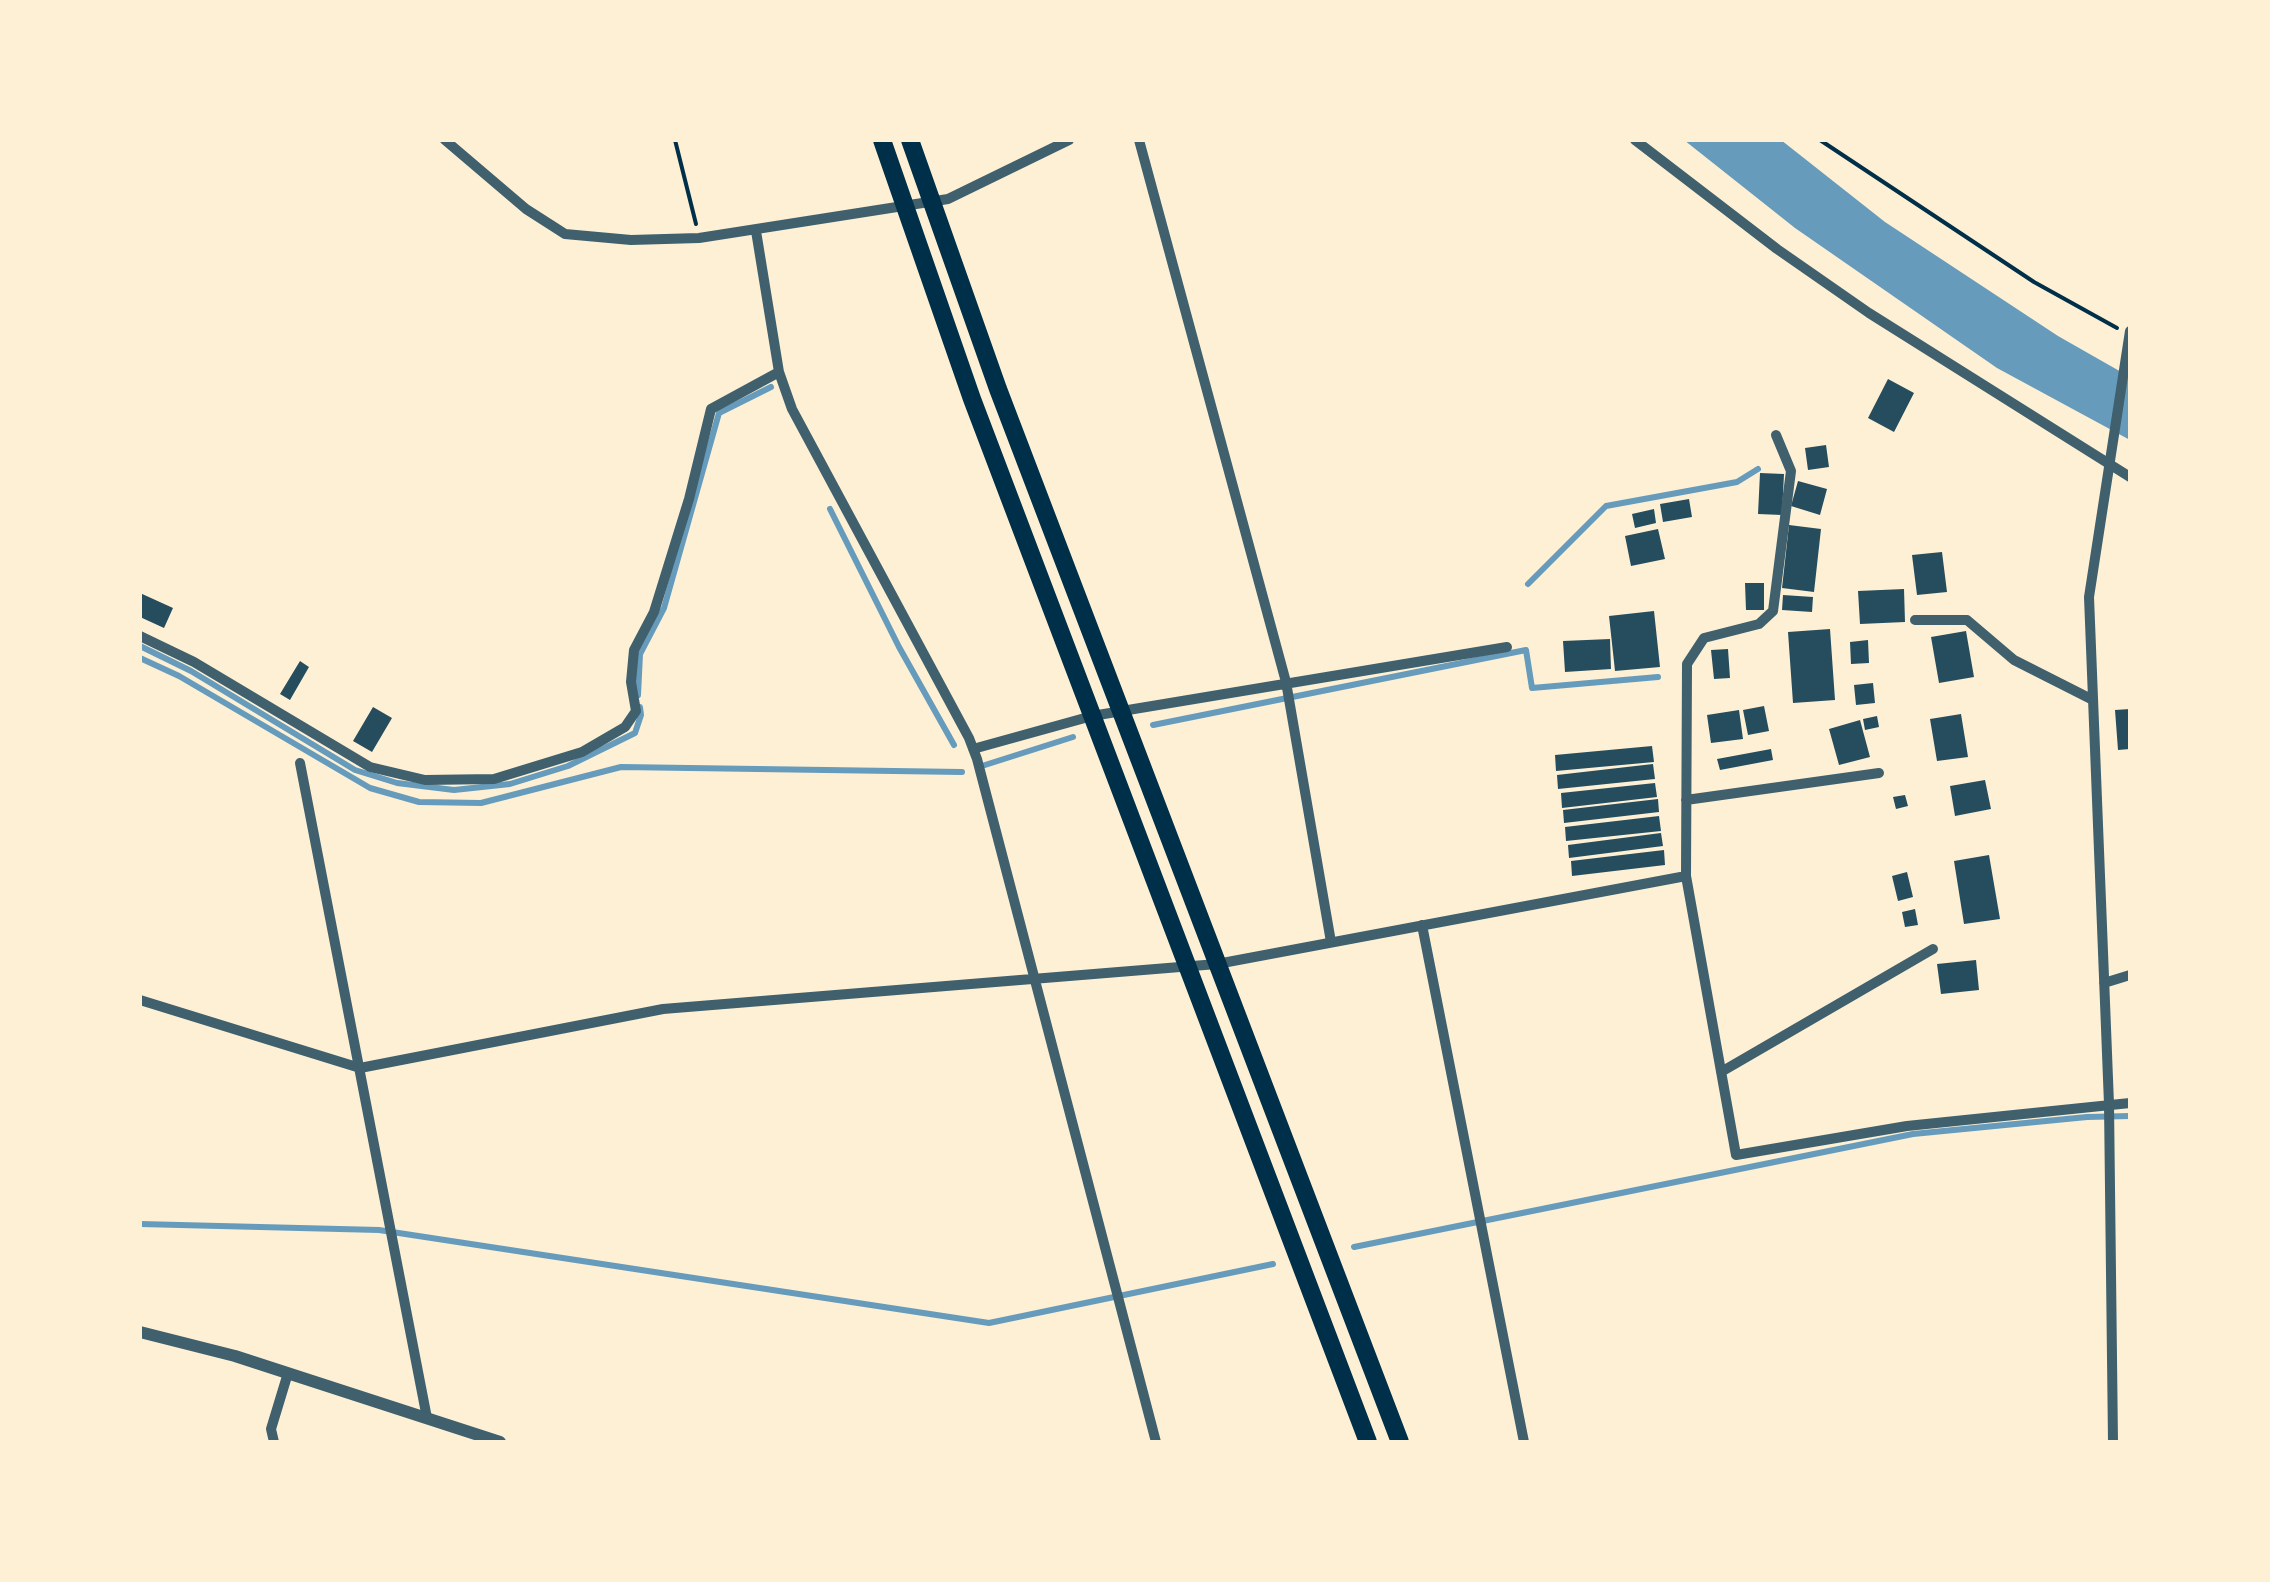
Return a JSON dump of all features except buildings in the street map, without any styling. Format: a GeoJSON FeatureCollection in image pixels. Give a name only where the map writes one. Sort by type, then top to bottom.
{"type":"FeatureCollection","features":[{"type":"Feature","properties":{"kind":"highway"},"geometry":{"type":"LineString","coordinates":[[882,140],[902,205],[1092,716],[1368,1442]]}},
{"type":"Feature","properties":{"kind":"highway"},"geometry":{"type":"LineString","coordinates":[[910,140],[1121,711],[1400,1442]]}},
{"type":"Feature","properties":{"kind":"street"},"geometry":{"type":"LineString","coordinates":[[445,140],[526,209],[565,234],[630,240],[756,231],[948,199],[1069,140]]}},
{"type":"Feature","properties":{"kind":"street"},"geometry":{"type":"LineString","coordinates":[[1139,140],[1286,682],[1331,942]]}},
{"type":"Feature","properties":{"kind":"street"},"geometry":{"type":"LineString","coordinates":[[1635,140],[1776,249],[1869,313],[2130,477]]}},
{"type":"Feature","properties":{"kind":"street"},"geometry":{"type":"LineString","coordinates":[[756,231],[779,372],[792,409],[973,750],[1156,1442]]}},
{"type":"Feature","properties":{"kind":"street"},"geometry":{"type":"LineString","coordinates":[[2113,1442],[2108,1104],[2089,597],[2129,337]]}},
{"type":"Feature","properties":{"kind":"street"},"geometry":{"type":"LineString","coordinates":[[140,636],[194,662],[370,766],[425,780],[494,779],[582,752],[625,727],[636,711],[630,682],[634,650],[654,612],[689,499],[711,409],[779,372]]}},
{"type":"Feature","properties":{"kind":"street"},"geometry":{"type":"LineString","coordinates":[[1776,435],[1791,471],[1774,611],[1759,624],[1704,638],[1687,664],[1686,876],[1736,1155],[1906,1126],[2130,1104]]}},
{"type":"Feature","properties":{"kind":"street"},"geometry":{"type":"LineString","coordinates":[[1914,620],[1966,620],[2014,660],[2093,700]]}},
{"type":"Feature","properties":{"kind":"street"},"geometry":{"type":"LineString","coordinates":[[973,750],[1092,716],[1507,647]]}},
{"type":"Feature","properties":{"kind":"street"},"geometry":{"type":"LineString","coordinates":[[300,763],[427,1418]]}},
{"type":"Feature","properties":{"kind":"street"},"geometry":{"type":"LineString","coordinates":[[1686,800],[1880,773]]}},
{"type":"Feature","properties":{"kind":"street"},"geometry":{"type":"LineString","coordinates":[[140,1000],[360,1068],[663,1010],[1218,964],[1686,876]]}},
{"type":"Feature","properties":{"kind":"street"},"geometry":{"type":"LineString","coordinates":[[1422,925],[1524,1442]]}},
{"type":"Feature","properties":{"kind":"street"},"geometry":{"type":"LineString","coordinates":[[1721,1072],[1932,949]]}},
{"type":"Feature","properties":{"kind":"street"},"geometry":{"type":"LineString","coordinates":[[2104,984],[2130,975]]}},
{"type":"Feature","properties":{"kind":"street"},"geometry":{"type":"LineString","coordinates":[[140,1332],[288,1373],[500,1442]]}},
{"type":"Feature","properties":{"kind":"street"},"geometry":{"type":"LineString","coordinates":[[274,1442],[271,1429],[288,1373]]}},
{"type":"Feature","properties":{"kind":"path"},"geometry":{"type":"LineString","coordinates":[[675,140],[699,238]]}},
{"type":"Feature","properties":{"kind":"path"},"geometry":{"type":"LineString","coordinates":[[1820,140],[2034,282],[2129,337]]}},
{"type":"Feature","properties":{"kind":"water"},"geometry":{"type":"Polygon","coordinates":[[[1684,140],[1781,140],[1885,222],[2058,336],[2130,377],[2130,440],[1997,368],[1795,228],[1684,140]]]}},
{"type":"Feature","properties":{"kind":"waterway"},"geometry":{"type":"LineString","coordinates":[[638,695],[640,654],[664,608],[719,413],[771,387]]}},
{"type":"Feature","properties":{"kind":"waterway"},"geometry":{"type":"LineString","coordinates":[[1528,584],[1606,506],[1737,482],[1758,469]]}},
{"type":"Feature","properties":{"kind":"waterway"},"geometry":{"type":"LineString","coordinates":[[830,509],[899,647],[954,745]]}},
{"type":"Feature","properties":{"kind":"waterway"},"geometry":{"type":"LineString","coordinates":[[140,646],[191,671],[355,770],[397,783],[454,790],[510,784],[568,766],[635,733],[640,707]]}},
{"type":"Feature","properties":{"kind":"waterway"},"geometry":{"type":"LineString","coordinates":[[1153,725],[1526,650],[1532,688],[1658,677]]}},
{"type":"Feature","properties":{"kind":"waterway"},"geometry":{"type":"LineString","coordinates":[[140,658],[179,676],[370,788],[419,802],[481,803],[621,767],[962,772]]}},
{"type":"Feature","properties":{"kind":"waterway"},"geometry":{"type":"LineString","coordinates":[[985,765],[1073,737]]}},
{"type":"Feature","properties":{"kind":"waterway"},"geometry":{"type":"LineString","coordinates":[[1354,1247],[1913,1134],[2130,1116]]}},
{"type":"Feature","properties":{"kind":"waterway"},"geometry":{"type":"LineString","coordinates":[[140,1224],[379,1230],[989,1323],[1273,1264]]}}]}
